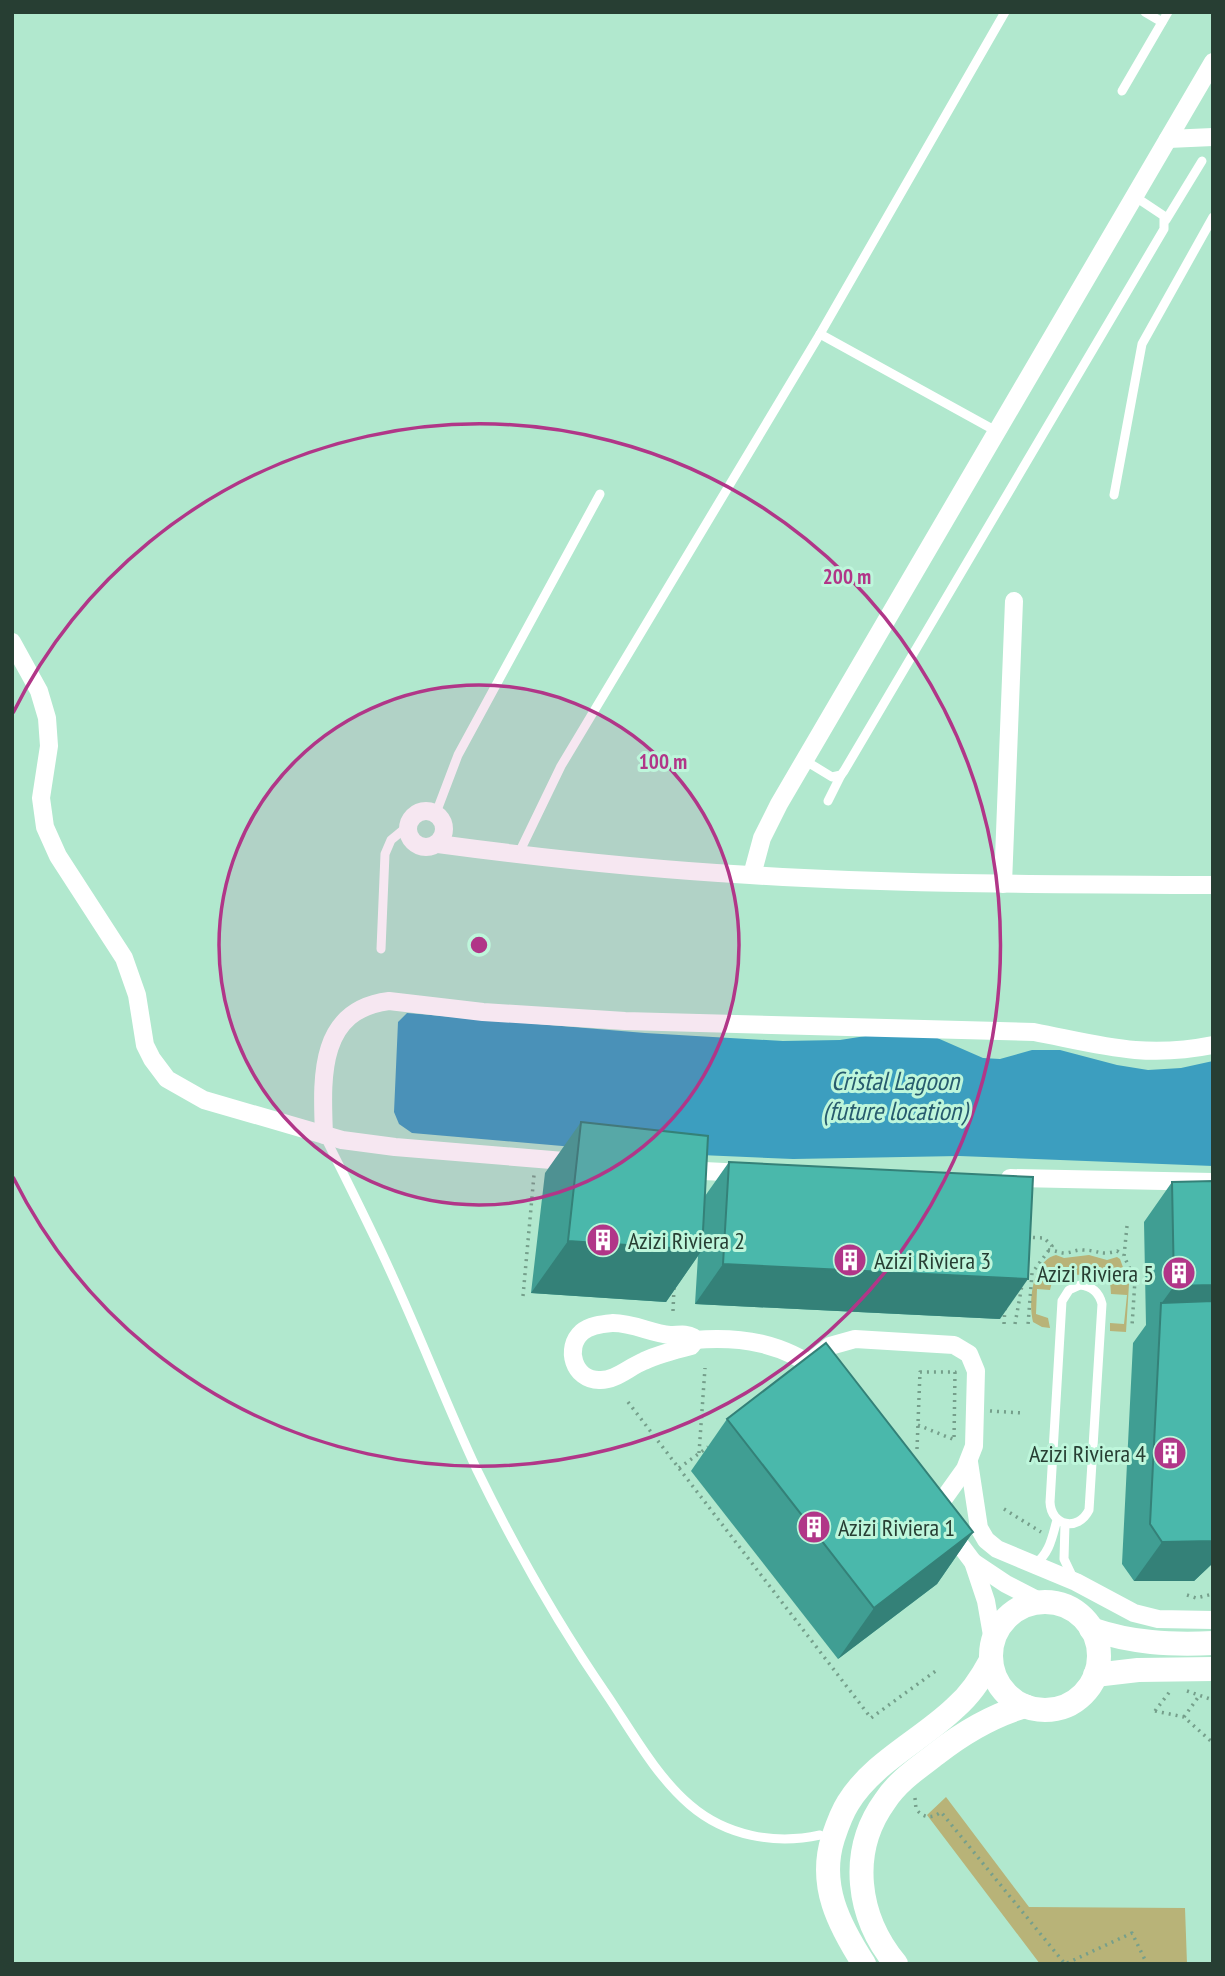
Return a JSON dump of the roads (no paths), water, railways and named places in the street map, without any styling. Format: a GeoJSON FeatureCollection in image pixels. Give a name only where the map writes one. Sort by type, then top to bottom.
{"type":"FeatureCollection","features":[{"type":"Feature","properties":{"kind":"street"},"geometry":{"type":"LineString","coordinates":[[752,875],[770,820],[804,760],[1134,196],[1211,71]]}},
{"type":"Feature","properties":{"kind":"street"},"geometry":{"type":"LineString","coordinates":[[1168,139],[1213,137]]}},
{"type":"Feature","properties":{"kind":"street"},"geometry":{"type":"LineString","coordinates":[[1003,884],[1014,601]]}},
{"type":"Feature","properties":{"kind":"street"},"geometry":{"type":"LineString","coordinates":[[12,642],[38,691],[47,718],[49,746],[41,798],[45,827],[58,856],[124,958],[137,995],[145,1045],[159,1070],[179,1087],[204,1100],[358,1143],[591,1164]]}},
{"type":"Feature","properties":{"kind":"street"},"geometry":{"type":"LineString","coordinates":[[438,844],[445,832],[444,824],[436,813],[422,811],[415,814],[408,826],[412,840],[424,848],[438,844],[587,863],[752,875],[1003,884],[1213,885]]}},
{"type":"Feature","properties":{"kind":"street"},"geometry":{"type":"LineString","coordinates":[[324,1135],[325,1070],[333,1035],[339,1026],[357,1011],[389,1001],[482,1012],[625,1021],[1034,1032],[1094,1046],[1134,1051],[1173,1051],[1213,1045]]}},
{"type":"Feature","properties":{"kind":"street"},"geometry":{"type":"LineString","coordinates":[[661,1169],[767,1174]]}},
{"type":"Feature","properties":{"kind":"street"},"geometry":{"type":"LineString","coordinates":[[990,1178],[1213,1182]]}},
{"type":"Feature","properties":{"kind":"street"},"geometry":{"type":"LineString","coordinates":[[694,1340],[691,1346],[658,1355],[609,1379],[585,1376],[579,1371],[572,1356],[575,1341],[586,1329],[622,1323],[663,1334],[689,1335],[694,1340],[725,1338],[761,1342],[810,1363],[837,1385]]}},
{"type":"Feature","properties":{"kind":"street"},"geometry":{"type":"LineString","coordinates":[[810,1363],[830,1346],[855,1339],[948,1344],[965,1350],[973,1359],[976,1371],[975,1438],[969,1462],[977,1521],[982,1534],[997,1549],[1076,1582],[1123,1608],[1146,1617],[1213,1620]]}},
{"type":"Feature","properties":{"kind":"street"},"geometry":{"type":"LineString","coordinates":[[969,1462],[931,1506],[973,1562],[986,1601],[993,1672],[1005,1692],[1025,1706]]}},
{"type":"Feature","properties":{"kind":"street"},"geometry":{"type":"LineString","coordinates":[[896,1964],[871,1926],[862,1894],[862,1862],[869,1830],[876,1815],[907,1777],[964,1733],[993,1717],[1025,1706],[1049,1709],[1072,1702],[1089,1686],[1095,1675],[1098,1652],[1091,1629],[1084,1619],[1065,1606],[1041,1602],[1006,1584],[973,1562]]}},
{"type":"Feature","properties":{"kind":"street"},"geometry":{"type":"LineString","coordinates":[[864,1964],[836,1916],[829,1882],[830,1848],[840,1817],[866,1780],[962,1702],[976,1685],[1003,1622],[1011,1614],[1030,1604],[1041,1602]]}},
{"type":"Feature","properties":{"kind":"street"},"geometry":{"type":"LineString","coordinates":[[1091,1629],[1114,1637],[1148,1643],[1213,1643]]}},
{"type":"Feature","properties":{"kind":"street"},"geometry":{"type":"LineString","coordinates":[[1095,1675],[1138,1670],[1213,1669]]}},
{"type":"Feature","properties":{"kind":"lane"},"geometry":{"type":"LineString","coordinates":[[518,855],[561,766],[820,334],[1005,12]]}},
{"type":"Feature","properties":{"kind":"lane"},"geometry":{"type":"LineString","coordinates":[[1145,12],[1162,22]]}},
{"type":"Feature","properties":{"kind":"lane"},"geometry":{"type":"LineString","coordinates":[[1122,91],[1168,12]]}},
{"type":"Feature","properties":{"kind":"lane"},"geometry":{"type":"LineString","coordinates":[[828,801],[1202,161]]}},
{"type":"Feature","properties":{"kind":"lane"},"geometry":{"type":"LineString","coordinates":[[1134,196],[1161,213],[1166,220]]}},
{"type":"Feature","properties":{"kind":"lane"},"geometry":{"type":"LineString","coordinates":[[1114,495],[1142,344],[1213,217]]}},
{"type":"Feature","properties":{"kind":"lane"},"geometry":{"type":"LineString","coordinates":[[820,334],[996,431]]}},
{"type":"Feature","properties":{"kind":"lane"},"geometry":{"type":"LineString","coordinates":[[436,813],[458,755],[600,494]]}},
{"type":"Feature","properties":{"kind":"lane"},"geometry":{"type":"LineString","coordinates":[[804,760],[828,775],[841,775]]}},
{"type":"Feature","properties":{"kind":"lane"},"geometry":{"type":"LineString","coordinates":[[382,949],[385,854],[391,840],[408,826]]}},
{"type":"Feature","properties":{"kind":"lane"},"geometry":{"type":"LineString","coordinates":[[324,1135],[392,1274],[452,1416],[505,1524],[564,1629],[631,1731],[667,1780],[689,1804],[719,1824],[771,1839],[820,1835]]}},
{"type":"Feature","properties":{"kind":"lane"},"geometry":{"type":"LineString","coordinates":[[1061,1522],[1077,1523],[1082,1520],[1090,1504],[1102,1304],[1097,1292],[1087,1286],[1074,1287],[1062,1301],[1049,1502],[1051,1512],[1061,1522],[1064,1559],[1076,1582]]}},
{"type":"Feature","properties":{"kind":"lane"},"geometry":{"type":"LineString","coordinates":[[1034,1564],[1043,1557],[1061,1522]]}},
{"type":"Feature","properties":{"kind":"water","name":"Cristal Lagoon (future location)"},"geometry":{"type":"Polygon","coordinates":[[[407,1013],[645,1033],[783,1041],[840,1040],[885,1033],[935,1037],[983,1058],[1000,1059],[1032,1050],[1060,1050],[1148,1070],[1181,1068],[1213,1061],[1213,1166],[959,1156],[793,1159],[631,1152],[412,1133],[399,1124],[394,1112],[398,1022],[407,1013]]]}},
{"type":"Feature","properties":{"kind":"place","name":"Azizi Riviera 2"},"geometry":{"type":"Point","coordinates":[603,1240]}},
{"type":"Feature","properties":{"kind":"place","name":"Azizi Riviera 3"},"geometry":{"type":"Point","coordinates":[850,1260]}},
{"type":"Feature","properties":{"kind":"place","name":"Azizi Riviera 5"},"geometry":{"type":"Point","coordinates":[1179,1273]}},
{"type":"Feature","properties":{"kind":"place","name":"Azizi Riviera 4"},"geometry":{"type":"Point","coordinates":[1170,1453]}},
{"type":"Feature","properties":{"kind":"place","name":"Azizi Riviera 1"},"geometry":{"type":"Point","coordinates":[814,1527]}}]}
